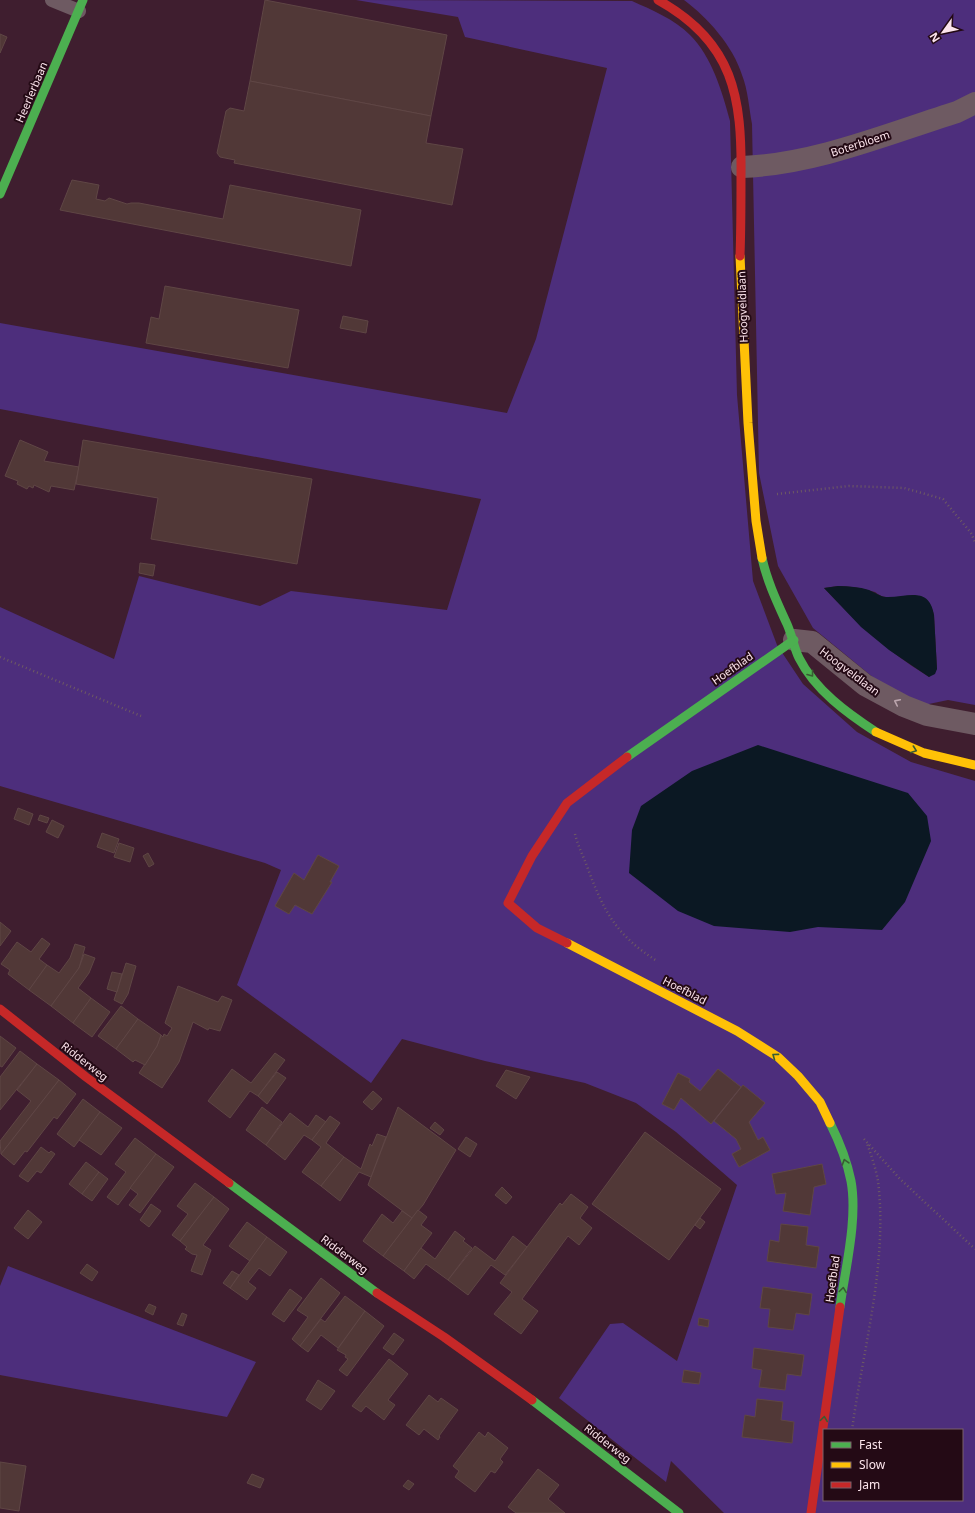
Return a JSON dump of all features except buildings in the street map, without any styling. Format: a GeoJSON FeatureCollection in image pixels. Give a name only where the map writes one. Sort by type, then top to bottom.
{"type":"FeatureCollection","features":[{"type":"Feature","properties":{"kind":"street","name":"Hoogveldlaan"},"geometry":{"type":"LineString","coordinates":[[658,0],[672,7],[691,22],[709,40],[731,78],[739,105],[742,128],[740,265],[748,440],[756,524],[764,565],[774,597],[794,640],[799,658],[827,693],[849,713],[881,735],[912,750],[940,759],[975,765]]}},
{"type":"Feature","properties":{"kind":"street","name":"Heerlerbaan"},"geometry":{"type":"LineString","coordinates":[[0,194],[81,6]]}},
{"type":"Feature","properties":{"kind":"street","name":"Boterbloem"},"geometry":{"type":"LineString","coordinates":[[742,167],[789,162],[826,154],[957,112],[975,103]]}},
{"type":"Feature","properties":{"kind":"street","name":"Hoogveldlaan"},"geometry":{"type":"LineString","coordinates":[[794,640],[812,642],[865,685],[904,706],[927,715],[975,724]]}},
{"type":"Feature","properties":{"kind":"street","name":"Hoefblad"},"geometry":{"type":"LineString","coordinates":[[794,640],[628,756],[567,803],[532,856],[508,903],[537,928],[737,1031],[778,1057],[798,1076],[820,1102],[839,1141],[851,1182],[852,1223],[811,1513]]}},
{"type":"Feature","properties":{"kind":"street","name":"Ridderweg"},"geometry":{"type":"LineString","coordinates":[[0,1009],[86,1077],[374,1291],[444,1337],[521,1391],[679,1513]]}},
{"type":"Feature","properties":{"kind":"lane"},"geometry":{"type":"LineString","coordinates":[[52,0],[81,6]]}},
{"type":"Feature","properties":{"kind":"path"},"geometry":{"type":"LineString","coordinates":[[754,497],[849,486],[904,488],[943,499],[971,533],[975,542]]}},
{"type":"Feature","properties":{"kind":"path"},"geometry":{"type":"LineString","coordinates":[[0,657],[141,716]]}},
{"type":"Feature","properties":{"kind":"path"},"geometry":{"type":"LineString","coordinates":[[852,1429],[860,1376],[872,1315],[880,1227],[878,1180],[867,1143]]}},
{"type":"Feature","properties":{"kind":"shaded area"},"geometry":{"type":"Polygon","coordinates":[[[356,0],[632,1],[677,24],[684,29],[698,44],[710,64],[720,86],[730,121],[737,395],[753,581],[777,645],[803,684],[857,732],[911,762],[975,781],[975,1513],[724,1513],[671,1461],[666,1482],[559,1398],[610,1324],[623,1323],[677,1361],[737,1185],[676,1132],[636,1103],[585,1083],[485,1061],[402,1039],[371,1083],[237,985],[281,870],[265,863],[0,786],[0,607],[114,659],[139,576],[260,606],[291,591],[447,610],[481,499],[0,409],[0,323],[507,413],[536,339],[607,68],[465,37],[458,17],[356,0]]]}},
{"type":"Feature","properties":{"kind":"shaded area"},"geometry":{"type":"Polygon","coordinates":[[[684,0],[975,0],[975,705],[948,700],[924,705],[886,688],[813,628],[778,566],[759,473],[752,124],[746,87],[733,54],[719,33],[684,0]],[[838,586],[824,588],[860,624],[885,646],[929,677],[937,669],[934,615],[931,606],[926,600],[915,596],[885,597],[866,589],[838,586]]]}},
{"type":"Feature","properties":{"kind":"shaded area"},"geometry":{"type":"Polygon","coordinates":[[[8,1266],[256,1362],[227,1417],[0,1375],[0,1286],[8,1266]]]}},
{"type":"Feature","properties":{"kind":"water"},"geometry":{"type":"Polygon","coordinates":[[[838,586],[865,589],[884,597],[916,595],[922,596],[927,600],[934,615],[937,669],[935,674],[929,677],[889,650],[861,627],[824,588],[838,586]]]}},
{"type":"Feature","properties":{"kind":"water"},"geometry":{"type":"Polygon","coordinates":[[[758,745],[908,793],[927,816],[931,841],[905,902],[882,930],[818,927],[790,932],[714,926],[678,911],[629,873],[632,830],[641,806],[692,771],[758,745]]]}},
{"type":"Feature","properties":{"kind":"traffic: fast"},"geometry":{"type":"LineString","coordinates":[[0,194],[83,0]]}},
{"type":"Feature","properties":{"kind":"traffic: fast"},"geometry":{"type":"LineString","coordinates":[[762,558],[773,591],[789,628],[797,654],[806,670],[823,690],[843,709],[876,732]]}},
{"type":"Feature","properties":{"kind":"traffic: fast"},"geometry":{"type":"LineString","coordinates":[[627,757],[794,640]]}},
{"type":"Feature","properties":{"kind":"traffic: fast"},"geometry":{"type":"LineString","coordinates":[[830,1123],[840,1144],[847,1166],[853,1196],[852,1228],[840,1307]]}},
{"type":"Feature","properties":{"kind":"traffic: fast"},"geometry":{"type":"LineString","coordinates":[[229,1183],[377,1293]]}},
{"type":"Feature","properties":{"kind":"traffic: fast"},"geometry":{"type":"LineString","coordinates":[[532,1400],[679,1513]]}},
{"type":"Feature","properties":{"kind":"traffic: slow"},"geometry":{"type":"LineString","coordinates":[[740,256],[748,423],[756,521],[762,558]]}},
{"type":"Feature","properties":{"kind":"traffic: slow"},"geometry":{"type":"LineString","coordinates":[[876,732],[924,753],[975,765]]}},
{"type":"Feature","properties":{"kind":"traffic: slow"},"geometry":{"type":"LineString","coordinates":[[567,943],[737,1031],[778,1057],[798,1076],[820,1102],[830,1123]]}},
{"type":"Feature","properties":{"kind":"traffic: jam"},"geometry":{"type":"LineString","coordinates":[[658,0],[683,16],[703,34],[718,53],[728,74],[735,97],[741,148],[740,256]]}},
{"type":"Feature","properties":{"kind":"traffic: jam"},"geometry":{"type":"LineString","coordinates":[[567,943],[537,928],[508,903],[532,856],[567,803],[627,757]]}},
{"type":"Feature","properties":{"kind":"traffic: jam"},"geometry":{"type":"LineString","coordinates":[[0,1009],[86,1077],[229,1183]]}},
{"type":"Feature","properties":{"kind":"traffic: jam"},"geometry":{"type":"LineString","coordinates":[[377,1293],[444,1337],[532,1400]]}},
{"type":"Feature","properties":{"kind":"traffic: jam"},"geometry":{"type":"LineString","coordinates":[[811,1513],[840,1307]]}}]}
